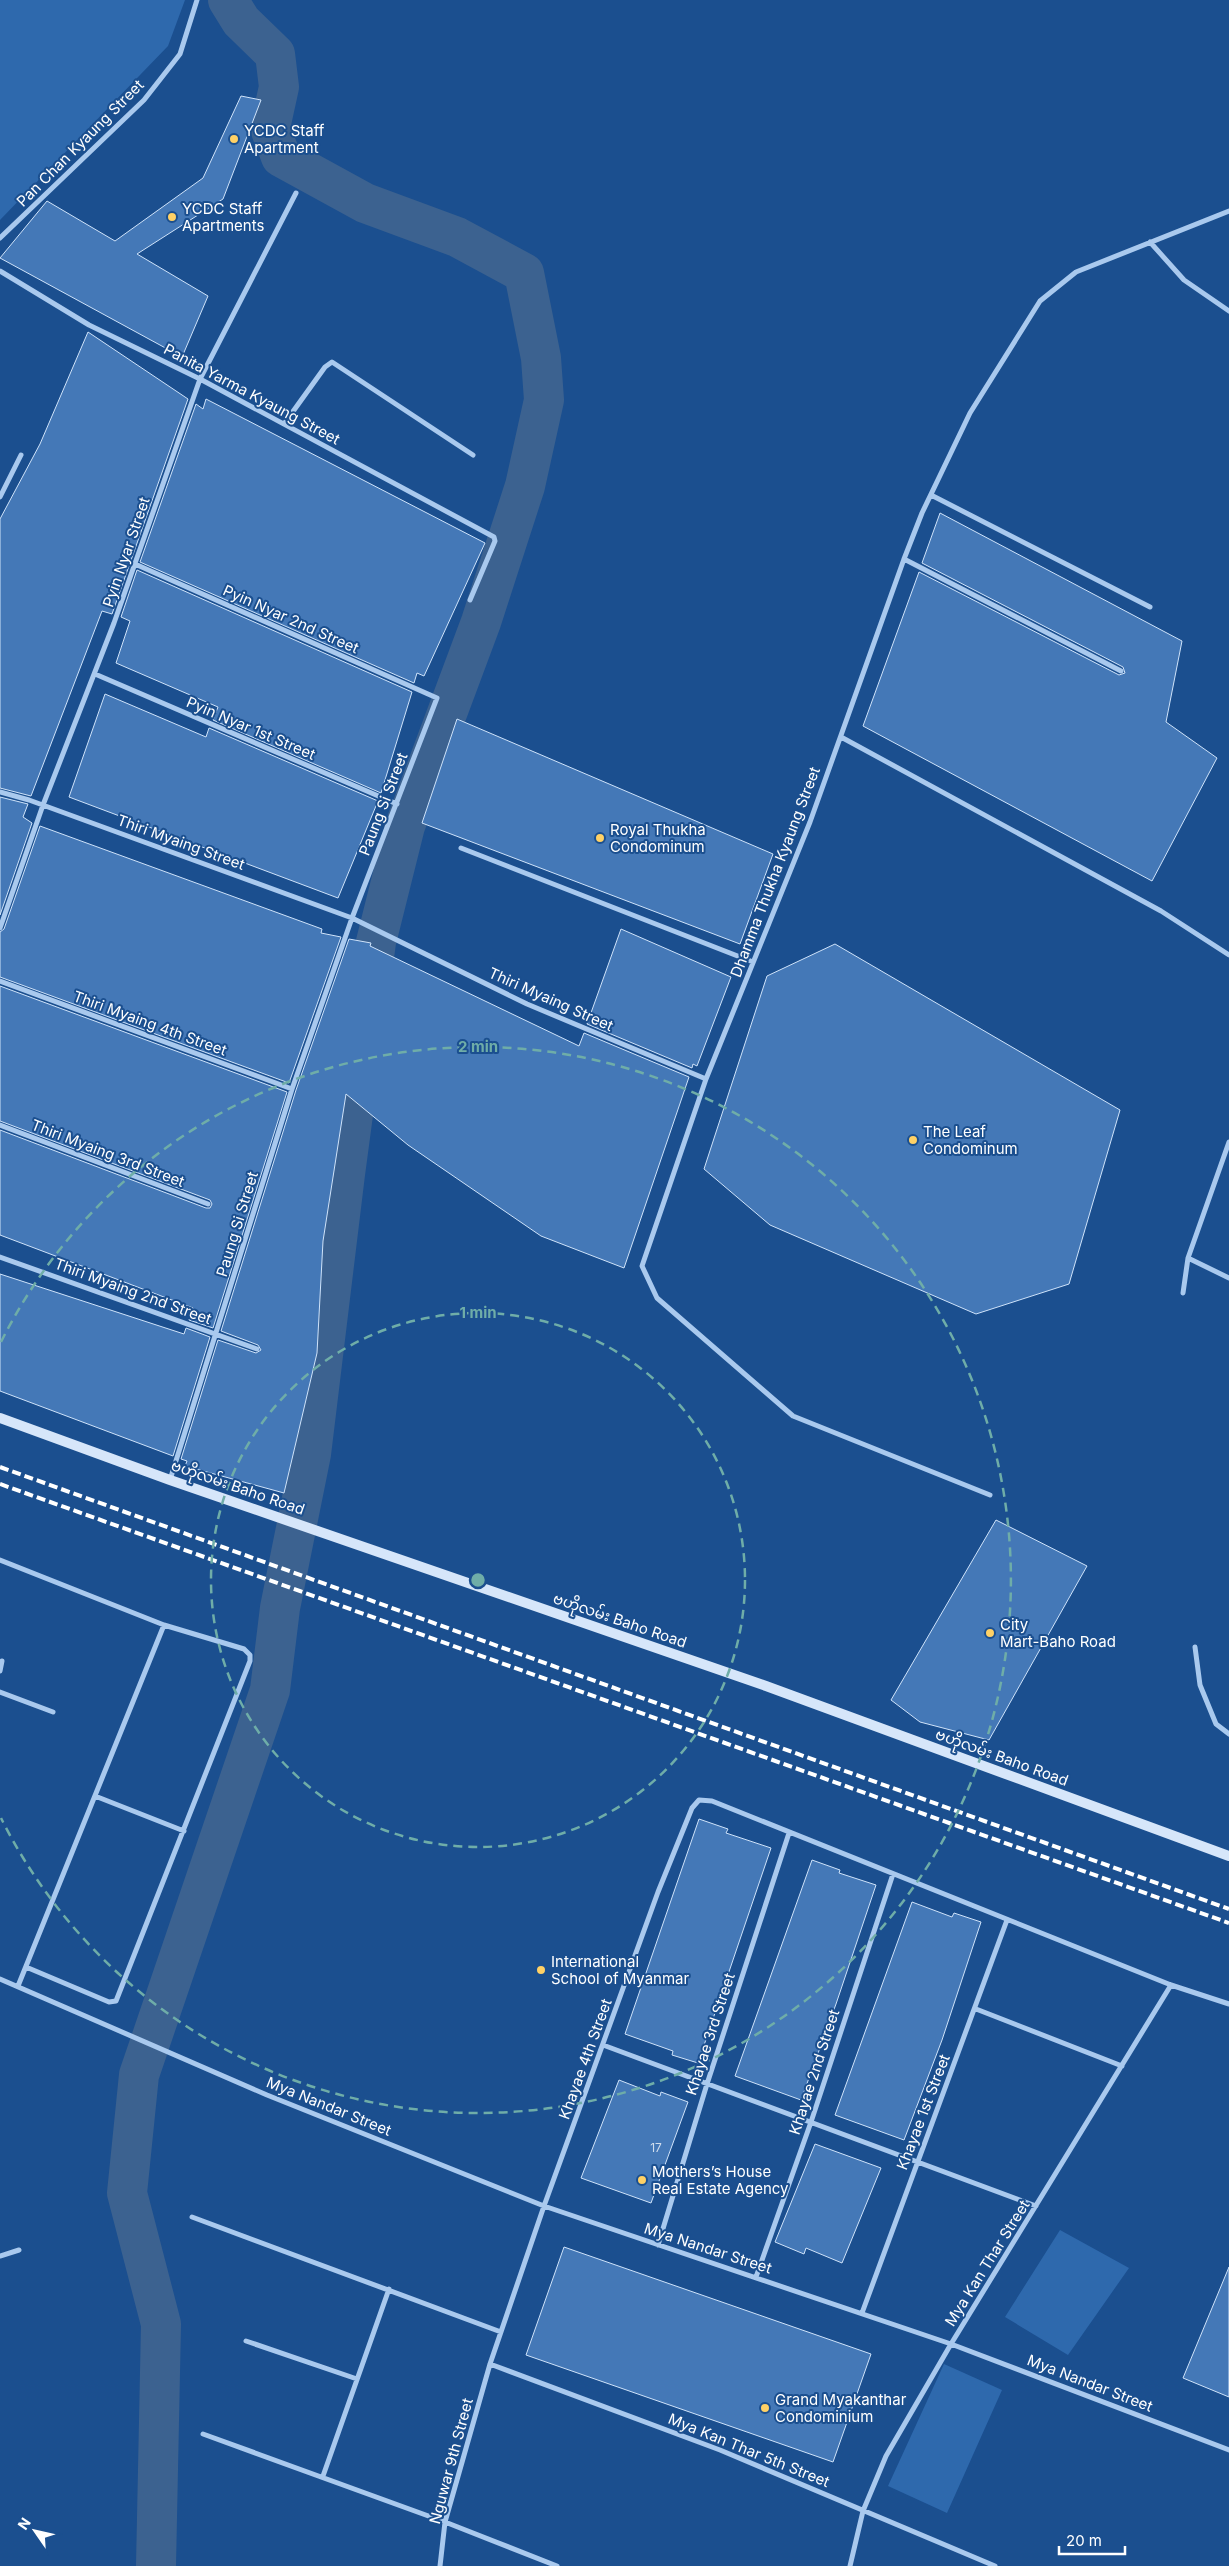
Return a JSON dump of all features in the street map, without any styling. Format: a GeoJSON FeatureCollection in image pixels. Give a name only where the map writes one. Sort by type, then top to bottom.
{"type":"FeatureCollection","features":[{"type":"Feature","properties":{"kind":"main road","name":"ဗဟိုလမ်း Baho Road"},"geometry":{"type":"LineString","coordinates":[[0,1418],[170,1480],[766,1686],[1229,1856]]}},
{"type":"Feature","properties":{"kind":"street","name":"Pan Chan Kyaung Street"},"geometry":{"type":"LineString","coordinates":[[0,238],[144,100],[180,54],[197,0]]}},
{"type":"Feature","properties":{"kind":"street","name":"Pyin Nyar Street"},"geometry":{"type":"LineString","coordinates":[[0,928],[43,805],[95,674],[135,564],[200,378],[296,192]]}},
{"type":"Feature","properties":{"kind":"street","name":"Dhamma Thukha Kyaung Street"},"geometry":{"type":"LineString","coordinates":[[990,1495],[793,1416],[658,1298],[642,1266],[706,1079],[810,822],[904,559],[970,413],[1040,301],[1076,272],[1229,211]]}},
{"type":"Feature","properties":{"kind":"street"},"geometry":{"type":"LineString","coordinates":[[1150,242],[1184,280],[1229,312]]}},
{"type":"Feature","properties":{"kind":"street","name":"Panita Yarma Kyaung Street"},"geometry":{"type":"LineString","coordinates":[[0,271],[89,325],[200,378],[494,537],[495,541],[470,600]]}},
{"type":"Feature","properties":{"kind":"street"},"geometry":{"type":"LineString","coordinates":[[284,424],[325,367],[332,362],[473,455]]}},
{"type":"Feature","properties":{"kind":"street"},"geometry":{"type":"LineString","coordinates":[[0,497],[21,455]]}},
{"type":"Feature","properties":{"kind":"street"},"geometry":{"type":"LineString","coordinates":[[932,495],[1150,607]]}},
{"type":"Feature","properties":{"kind":"street"},"geometry":{"type":"LineString","coordinates":[[904,559],[1121,670]]}},
{"type":"Feature","properties":{"kind":"street","name":"Pyin Nyar 2nd Street"},"geometry":{"type":"LineString","coordinates":[[135,564],[437,698]]}},
{"type":"Feature","properties":{"kind":"street","name":"Pyin Nyar 1st Street"},"geometry":{"type":"LineString","coordinates":[[95,674],[397,804]]}},
{"type":"Feature","properties":{"kind":"street","name":"Paung Si Street"},"geometry":{"type":"LineString","coordinates":[[170,1480],[292,1089],[333,977],[352,918],[437,698]]}},
{"type":"Feature","properties":{"kind":"street"},"geometry":{"type":"LineString","coordinates":[[841,737],[1161,911],[1229,955]]}},
{"type":"Feature","properties":{"kind":"street","name":"Thiri Myaing Street"},"geometry":{"type":"LineString","coordinates":[[0,792],[43,805],[352,918],[527,1004],[706,1079]]}},
{"type":"Feature","properties":{"kind":"street"},"geometry":{"type":"LineString","coordinates":[[461,848],[753,962]]}},
{"type":"Feature","properties":{"kind":"street","name":"Thiri Myaing 4th Street"},"geometry":{"type":"LineString","coordinates":[[0,981],[292,1089]]}},
{"type":"Feature","properties":{"kind":"street","name":"Thiri Myaing 3rd Street"},"geometry":{"type":"LineString","coordinates":[[0,1125],[208,1204]]}},
{"type":"Feature","properties":{"kind":"street"},"geometry":{"type":"LineString","coordinates":[[1183,1292],[1188,1258],[1229,1142]]}},
{"type":"Feature","properties":{"kind":"street","name":"Thiri Myaing 2nd Street"},"geometry":{"type":"LineString","coordinates":[[0,1257],[256,1349]]}},
{"type":"Feature","properties":{"kind":"street"},"geometry":{"type":"LineString","coordinates":[[1188,1258],[1229,1278]]}},
{"type":"Feature","properties":{"kind":"street"},"geometry":{"type":"LineString","coordinates":[[0,1560],[164,1625],[244,1649],[250,1655],[184,1831],[116,2001],[109,2002],[26,1967]]}},
{"type":"Feature","properties":{"kind":"street"},"geometry":{"type":"LineString","coordinates":[[16,1986],[26,1967],[164,1625]]}},
{"type":"Feature","properties":{"kind":"street"},"geometry":{"type":"LineString","coordinates":[[1195,1647],[1200,1685],[1216,1724],[1229,1734]]}},
{"type":"Feature","properties":{"kind":"street"},"geometry":{"type":"LineString","coordinates":[[0,1671],[2,1661]]}},
{"type":"Feature","properties":{"kind":"street"},"geometry":{"type":"LineString","coordinates":[[0,1692],[53,1712]]}},
{"type":"Feature","properties":{"kind":"street"},"geometry":{"type":"LineString","coordinates":[[95,1796],[184,1831]]}},
{"type":"Feature","properties":{"kind":"street","name":"Khayae 4th Street"},"geometry":{"type":"LineString","coordinates":[[501,2332],[544,2206],[658,1892],[692,1808],[699,1800],[712,1800],[789,1833]]}},
{"type":"Feature","properties":{"kind":"street"},"geometry":{"type":"LineString","coordinates":[[789,1833],[1171,1985],[1229,2004]]}},
{"type":"Feature","properties":{"kind":"street","name":"Khayae 3rd Street"},"geometry":{"type":"LineString","coordinates":[[658,2244],[707,2084],[789,1833]]}},
{"type":"Feature","properties":{"kind":"street","name":"Khayae 2nd Street"},"geometry":{"type":"LineString","coordinates":[[756,2277],[811,2122],[893,1874]]}},
{"type":"Feature","properties":{"kind":"street","name":"Khayae 1st Street"},"geometry":{"type":"LineString","coordinates":[[862,2313],[917,2162],[976,2009],[1007,1920]]}},
{"type":"Feature","properties":{"kind":"street","name":"Mya Nandar Street"},"geometry":{"type":"LineString","coordinates":[[1,1979],[267,2095],[544,2206],[951,2344],[1229,2450]]}},
{"type":"Feature","properties":{"kind":"street","name":"Mya Kan Thar Street"},"geometry":{"type":"LineString","coordinates":[[850,2566],[863,2511],[886,2456],[951,2344],[1171,1985]]}},
{"type":"Feature","properties":{"kind":"street"},"geometry":{"type":"LineString","coordinates":[[976,2009],[1122,2066]]}},
{"type":"Feature","properties":{"kind":"street"},"geometry":{"type":"LineString","coordinates":[[603,2045],[1036,2206]]}},
{"type":"Feature","properties":{"kind":"street"},"geometry":{"type":"LineString","coordinates":[[192,2217],[501,2332]]}},
{"type":"Feature","properties":{"kind":"street"},"geometry":{"type":"LineString","coordinates":[[0,2256],[20,2250]]}},
{"type":"Feature","properties":{"kind":"street"},"geometry":{"type":"LineString","coordinates":[[323,2476],[389,2289]]}},
{"type":"Feature","properties":{"kind":"street","name":"Nguwar 9th Street"},"geometry":{"type":"LineString","coordinates":[[440,2566],[445,2522],[490,2364],[501,2332]]}},
{"type":"Feature","properties":{"kind":"street"},"geometry":{"type":"LineString","coordinates":[[246,2341],[357,2379]]}},
{"type":"Feature","properties":{"kind":"street","name":"Mya Kan Thar 5th Street"},"geometry":{"type":"LineString","coordinates":[[490,2364],[720,2450],[995,2566]]}},
{"type":"Feature","properties":{"kind":"street"},"geometry":{"type":"LineString","coordinates":[[203,2434],[323,2476],[557,2566]]}},
{"type":"Feature","properties":{"kind":"shaded area"},"geometry":{"type":"Polygon","coordinates":[[[0,0],[185,0],[168,46],[0,220],[0,0]]]}},
{"type":"Feature","properties":{"kind":"shaded area"},"geometry":{"type":"Polygon","coordinates":[[[1060,2230],[1129,2268],[1068,2355],[1005,2317],[1060,2230]]]}},
{"type":"Feature","properties":{"kind":"shaded area"},"geometry":{"type":"Polygon","coordinates":[[[944,2364],[1002,2390],[947,2513],[888,2486],[944,2364]]]}},
{"type":"Feature","properties":{"kind":"building"},"geometry":{"type":"Polygon","coordinates":[[[241,96],[261,100],[223,199],[137,254],[208,296],[182,357],[0,258],[47,201],[115,241],[203,178],[241,96]]]}},
{"type":"Feature","properties":{"kind":"building"},"geometry":{"type":"Polygon","coordinates":[[[88,332],[188,399],[112,614],[102,611],[31,796],[0,788],[0,519],[40,444],[88,332]]]}},
{"type":"Feature","properties":{"kind":"building"},"geometry":{"type":"Polygon","coordinates":[[[206,399],[485,543],[424,676],[417,673],[414,683],[140,562],[196,404],[203,409],[206,399]]]}},
{"type":"Feature","properties":{"kind":"building"},"geometry":{"type":"Polygon","coordinates":[[[940,513],[1182,641],[1166,722],[1217,758],[1152,881],[863,726],[919,572],[1119,675],[1125,673],[1123,667],[922,563],[940,513]]]}},
{"type":"Feature","properties":{"kind":"building"},"geometry":{"type":"Polygon","coordinates":[[[137,570],[412,692],[381,793],[213,720],[218,707],[116,663],[130,621],[121,617],[137,570]]]}},
{"type":"Feature","properties":{"kind":"building"},"geometry":{"type":"Polygon","coordinates":[[[105,694],[206,737],[209,728],[378,801],[338,898],[69,797],[105,694]]]}},
{"type":"Feature","properties":{"kind":"building","name":"Royal Thukha Condominum"},"geometry":{"type":"Polygon","coordinates":[[[457,719],[773,854],[740,944],[422,823],[457,719]]]}},
{"type":"Feature","properties":{"kind":"building"},"geometry":{"type":"Polygon","coordinates":[[[0,797],[28,804],[23,817],[32,823],[0,915],[0,797]]]}},
{"type":"Feature","properties":{"kind":"building"},"geometry":{"type":"Polygon","coordinates":[[[40,826],[322,929],[321,933],[341,937],[289,1083],[0,977],[0,932],[4,929],[40,826]]]}},
{"type":"Feature","properties":{"kind":"building"},"geometry":{"type":"Polygon","coordinates":[[[621,929],[731,977],[697,1066],[693,1064],[692,1068],[587,1024],[621,929]]]}},
{"type":"Feature","properties":{"kind":"building"},"geometry":{"type":"Polygon","coordinates":[[[349,939],[371,943],[370,946],[579,1046],[584,1033],[689,1077],[624,1268],[541,1236],[408,1145],[346,1094],[323,1241],[317,1353],[284,1493],[185,1466],[187,1461],[181,1459],[218,1340],[256,1353],[261,1350],[258,1345],[221,1331],[296,1090],[349,939]]]}},
{"type":"Feature","properties":{"kind":"building","name":"The Leaf Condominum"},"geometry":{"type":"Polygon","coordinates":[[[835,944],[1120,1110],[1069,1284],[976,1314],[770,1225],[704,1169],[767,976],[835,944]]]}},
{"type":"Feature","properties":{"kind":"building"},"geometry":{"type":"Polygon","coordinates":[[[0,986],[287,1092],[213,1328],[189,1320],[193,1308],[0,1235],[0,1130],[206,1208],[210,1208],[212,1204],[210,1200],[0,1121],[0,986]]]}},
{"type":"Feature","properties":{"kind":"building"},"geometry":{"type":"Polygon","coordinates":[[[0,1274],[184,1334],[186,1328],[210,1337],[173,1456],[0,1391],[0,1274]]]}},
{"type":"Feature","properties":{"kind":"building","name":"City Mart-Baho Road"},"geometry":{"type":"Polygon","coordinates":[[[996,1520],[1087,1566],[989,1740],[920,1722],[891,1700],[996,1520]]]}},
{"type":"Feature","properties":{"kind":"building"},"geometry":{"type":"Polygon","coordinates":[[[699,1819],[728,1829],[726,1833],[771,1848],[698,2063],[672,2055],[673,2051],[625,2034],[699,1819]]]}},
{"type":"Feature","properties":{"kind":"building"},"geometry":{"type":"Polygon","coordinates":[[[812,1860],[840,1870],[839,1873],[876,1885],[801,2100],[735,2076],[812,1860]]]}},
{"type":"Feature","properties":{"kind":"building"},"geometry":{"type":"Polygon","coordinates":[[[912,1902],[952,1917],[954,1913],[981,1922],[942,2040],[904,2140],[835,2115],[912,1902]]]}},
{"type":"Feature","properties":{"kind":"building"},"geometry":{"type":"Polygon","coordinates":[[[619,2080],[660,2096],[661,2092],[688,2102],[651,2203],[581,2178],[619,2080]]]}},
{"type":"Feature","properties":{"kind":"building"},"geometry":{"type":"Polygon","coordinates":[[[815,2144],[881,2168],[842,2263],[806,2248],[804,2254],[775,2242],[815,2144]]]}},
{"type":"Feature","properties":{"kind":"building","name":"Grand Myakanthar Condominium"},"geometry":{"type":"Polygon","coordinates":[[[564,2247],[871,2354],[833,2462],[526,2355],[564,2247]]]}},
{"type":"Feature","properties":{"kind":"building"},"geometry":{"type":"Polygon","coordinates":[[[1229,2267],[1229,2397],[1183,2378],[1229,2267]]]}},
{"type":"Feature","properties":{"kind":"waterway"},"geometry":{"type":"LineString","coordinates":[[156,2566],[161,2324],[127,2193],[139,2075],[270,1690],[280,1608],[311,1454],[345,1174],[376,942],[405,826],[481,622],[525,486],[544,400],[541,358],[524,273],[457,237],[365,203],[281,157],[270,128],[279,87],[275,54],[241,21],[228,0]]}},
{"type":"Feature","properties":{"kind":"railway"},"geometry":{"type":"LineString","coordinates":[[0,1467],[1229,1909]]}},
{"type":"Feature","properties":{"kind":"railway"},"geometry":{"type":"LineString","coordinates":[[0,1484],[1229,1923]]}},
{"type":"Feature","properties":{"kind":"place","name":"YCDC Staff Apartment"},"geometry":{"type":"Point","coordinates":[234,139]}},
{"type":"Feature","properties":{"kind":"place","name":"YCDC Staff Apartments"},"geometry":{"type":"Point","coordinates":[172,217]}},
{"type":"Feature","properties":{"kind":"place","name":"Royal Thukha Condominum"},"geometry":{"type":"Point","coordinates":[600,838]}},
{"type":"Feature","properties":{"kind":"place","name":"The Leaf Condominum"},"geometry":{"type":"Point","coordinates":[913,1140]}},
{"type":"Feature","properties":{"kind":"place","name":"City Mart-Baho Road"},"geometry":{"type":"Point","coordinates":[990,1633]}},
{"type":"Feature","properties":{"kind":"place","name":"International School of Myanmar"},"geometry":{"type":"Point","coordinates":[541,1970]}},
{"type":"Feature","properties":{"kind":"place","name":"Mothers’s House Real Estate Agency"},"geometry":{"type":"Point","coordinates":[642,2180]}},
{"type":"Feature","properties":{"kind":"place","name":"Grand Myakanthar Condominium"},"geometry":{"type":"Point","coordinates":[765,2408]}}]}
